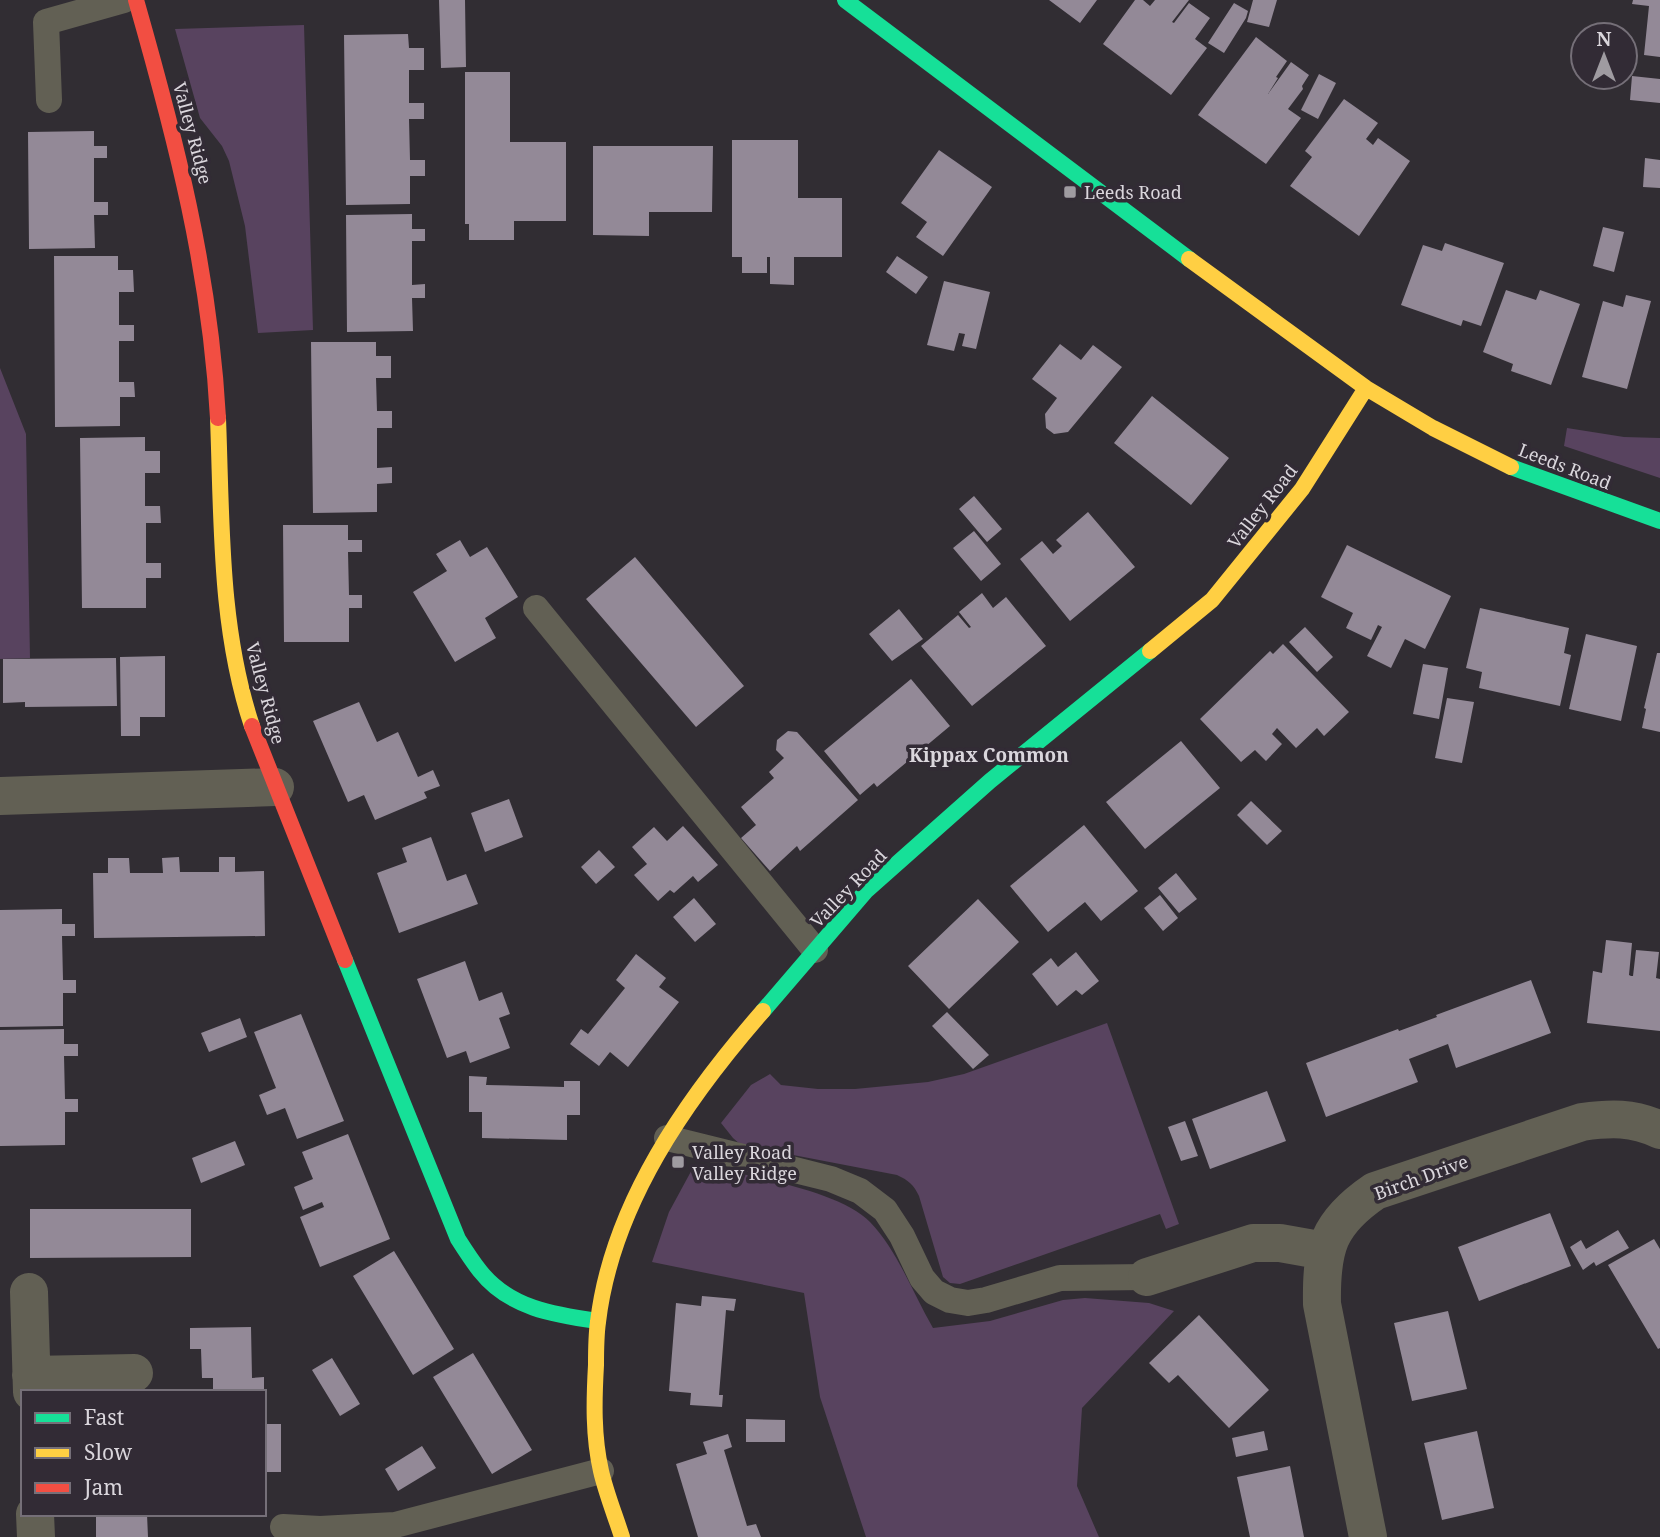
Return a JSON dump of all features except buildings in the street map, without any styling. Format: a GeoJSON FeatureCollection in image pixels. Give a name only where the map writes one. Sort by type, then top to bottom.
{"type":"FeatureCollection","features":[{"type":"Feature","properties":{"kind":"street","name":"Valley Ridge"},"geometry":{"type":"LineString","coordinates":[[135,0],[190,195],[205,271],[214,349],[230,632],[246,711],[458,1240],[481,1273],[513,1300],[551,1315],[598,1321]]}},
{"type":"Feature","properties":{"kind":"street","name":"Leeds Road"},"geometry":{"type":"LineString","coordinates":[[845,0],[1208,274],[1366,388],[1433,428],[1512,467],[1660,521]]}},
{"type":"Feature","properties":{"kind":"street","name":"Valley Road"},"geometry":{"type":"LineString","coordinates":[[622,1537],[601,1471],[594,1396],[598,1321],[615,1247],[628,1212],[667,1138],[727,1052],[866,891],[990,781],[1212,600],[1301,489],[1366,388]]}},
{"type":"Feature","properties":{"kind":"street"},"geometry":{"type":"LineString","coordinates":[[0,796],[275,787]]}},
{"type":"Feature","properties":{"kind":"street","name":"Birch Drive"},"geometry":{"type":"LineString","coordinates":[[1368,1537],[1322,1304],[1321,1277],[1325,1251],[1336,1226],[1353,1206],[1376,1191],[1582,1122],[1614,1117],[1644,1123],[1660,1130]]}},
{"type":"Feature","properties":{"kind":"street"},"geometry":{"type":"LineString","coordinates":[[1147,1277],[1253,1243],[1280,1243],[1325,1251]]}},
{"type":"Feature","properties":{"kind":"street"},"geometry":{"type":"LineString","coordinates":[[29,1292],[32,1383],[134,1373]]}},
{"type":"Feature","properties":{"kind":"street"},"geometry":{"type":"LineString","coordinates":[[35,1516],[36,1537]]}},
{"type":"Feature","properties":{"kind":"lane"},"geometry":{"type":"LineString","coordinates":[[49,100],[46,22],[124,0]]}},
{"type":"Feature","properties":{"kind":"lane"},"geometry":{"type":"LineString","coordinates":[[536,608],[816,950]]}},
{"type":"Feature","properties":{"kind":"lane"},"geometry":{"type":"LineString","coordinates":[[667,1138],[831,1180],[860,1191],[885,1210],[922,1278],[934,1292],[950,1300],[968,1303],[986,1300],[1060,1278],[1147,1277]]}},
{"type":"Feature","properties":{"kind":"lane"},"geometry":{"type":"LineString","coordinates":[[284,1527],[395,1525],[601,1471]]}},
{"type":"Feature","properties":{"kind":"shaded area"},"geometry":{"type":"Polygon","coordinates":[[[304,25],[313,330],[258,333],[245,226],[229,161],[222,146],[200,118],[175,29],[304,25]]]}},
{"type":"Feature","properties":{"kind":"shaded area"},"geometry":{"type":"Polygon","coordinates":[[[0,368],[26,434],[30,658],[0,659],[0,368]]]}},
{"type":"Feature","properties":{"kind":"shaded area"},"geometry":{"type":"Polygon","coordinates":[[[1567,428],[1624,437],[1660,438],[1660,478],[1564,446],[1567,428]]]}},
{"type":"Feature","properties":{"kind":"shaded area"},"geometry":{"type":"Polygon","coordinates":[[[1107,1023],[1179,1224],[1166,1229],[1160,1214],[960,1284],[950,1283],[943,1277],[919,1196],[913,1186],[904,1179],[897,1175],[741,1145],[721,1123],[751,1085],[770,1074],[781,1085],[818,1089],[855,1089],[928,1082],[964,1074],[1107,1023]]]}},
{"type":"Feature","properties":{"kind":"shaded area"},"geometry":{"type":"Polygon","coordinates":[[[695,1164],[813,1192],[855,1210],[870,1222],[889,1246],[933,1328],[990,1321],[1063,1300],[1085,1298],[1149,1303],[1174,1311],[1082,1408],[1077,1486],[1099,1537],[866,1537],[820,1397],[804,1293],[652,1262],[669,1212],[695,1164]]]}},
{"type":"Feature","properties":{"kind":"traffic: fast"},"geometry":{"type":"LineString","coordinates":[[845,0],[1189,259]]}},
{"type":"Feature","properties":{"kind":"traffic: fast"},"geometry":{"type":"LineString","coordinates":[[1511,467],[1660,521]]}},
{"type":"Feature","properties":{"kind":"traffic: fast"},"geometry":{"type":"LineString","coordinates":[[763,1011],[866,891],[990,781],[1150,651]]}},
{"type":"Feature","properties":{"kind":"traffic: fast"},"geometry":{"type":"LineString","coordinates":[[345,960],[458,1239],[471,1259],[492,1284],[518,1301],[533,1308],[598,1321]]}},
{"type":"Feature","properties":{"kind":"traffic: slow"},"geometry":{"type":"LineString","coordinates":[[1189,259],[1366,388],[1433,428],[1511,467]]}},
{"type":"Feature","properties":{"kind":"traffic: slow"},"geometry":{"type":"LineString","coordinates":[[1150,651],[1212,600],[1302,489],[1366,388]]}},
{"type":"Feature","properties":{"kind":"traffic: slow"},"geometry":{"type":"LineString","coordinates":[[218,418],[228,612],[233,651],[252,726]]}},
{"type":"Feature","properties":{"kind":"traffic: slow"},"geometry":{"type":"LineString","coordinates":[[622,1537],[603,1479],[595,1431],[597,1333],[606,1278],[619,1236],[657,1155],[707,1080],[763,1011]]}},
{"type":"Feature","properties":{"kind":"traffic: jam"},"geometry":{"type":"LineString","coordinates":[[136,0],[165,104],[189,206],[207,310],[218,418]]}},
{"type":"Feature","properties":{"kind":"traffic: jam"},"geometry":{"type":"LineString","coordinates":[[252,726],[345,960]]}},
{"type":"Feature","properties":{"kind":"place","name":"Leeds Road"},"geometry":{"type":"Point","coordinates":[1070,192]}},
{"type":"Feature","properties":{"kind":"place","name":"Valley Road Valley Ridge"},"geometry":{"type":"Point","coordinates":[678,1162]}},
{"type":"Feature","properties":{"kind":"district","name":"Kippax Common"},"geometry":{"type":"Point","coordinates":[989,755]}}]}
